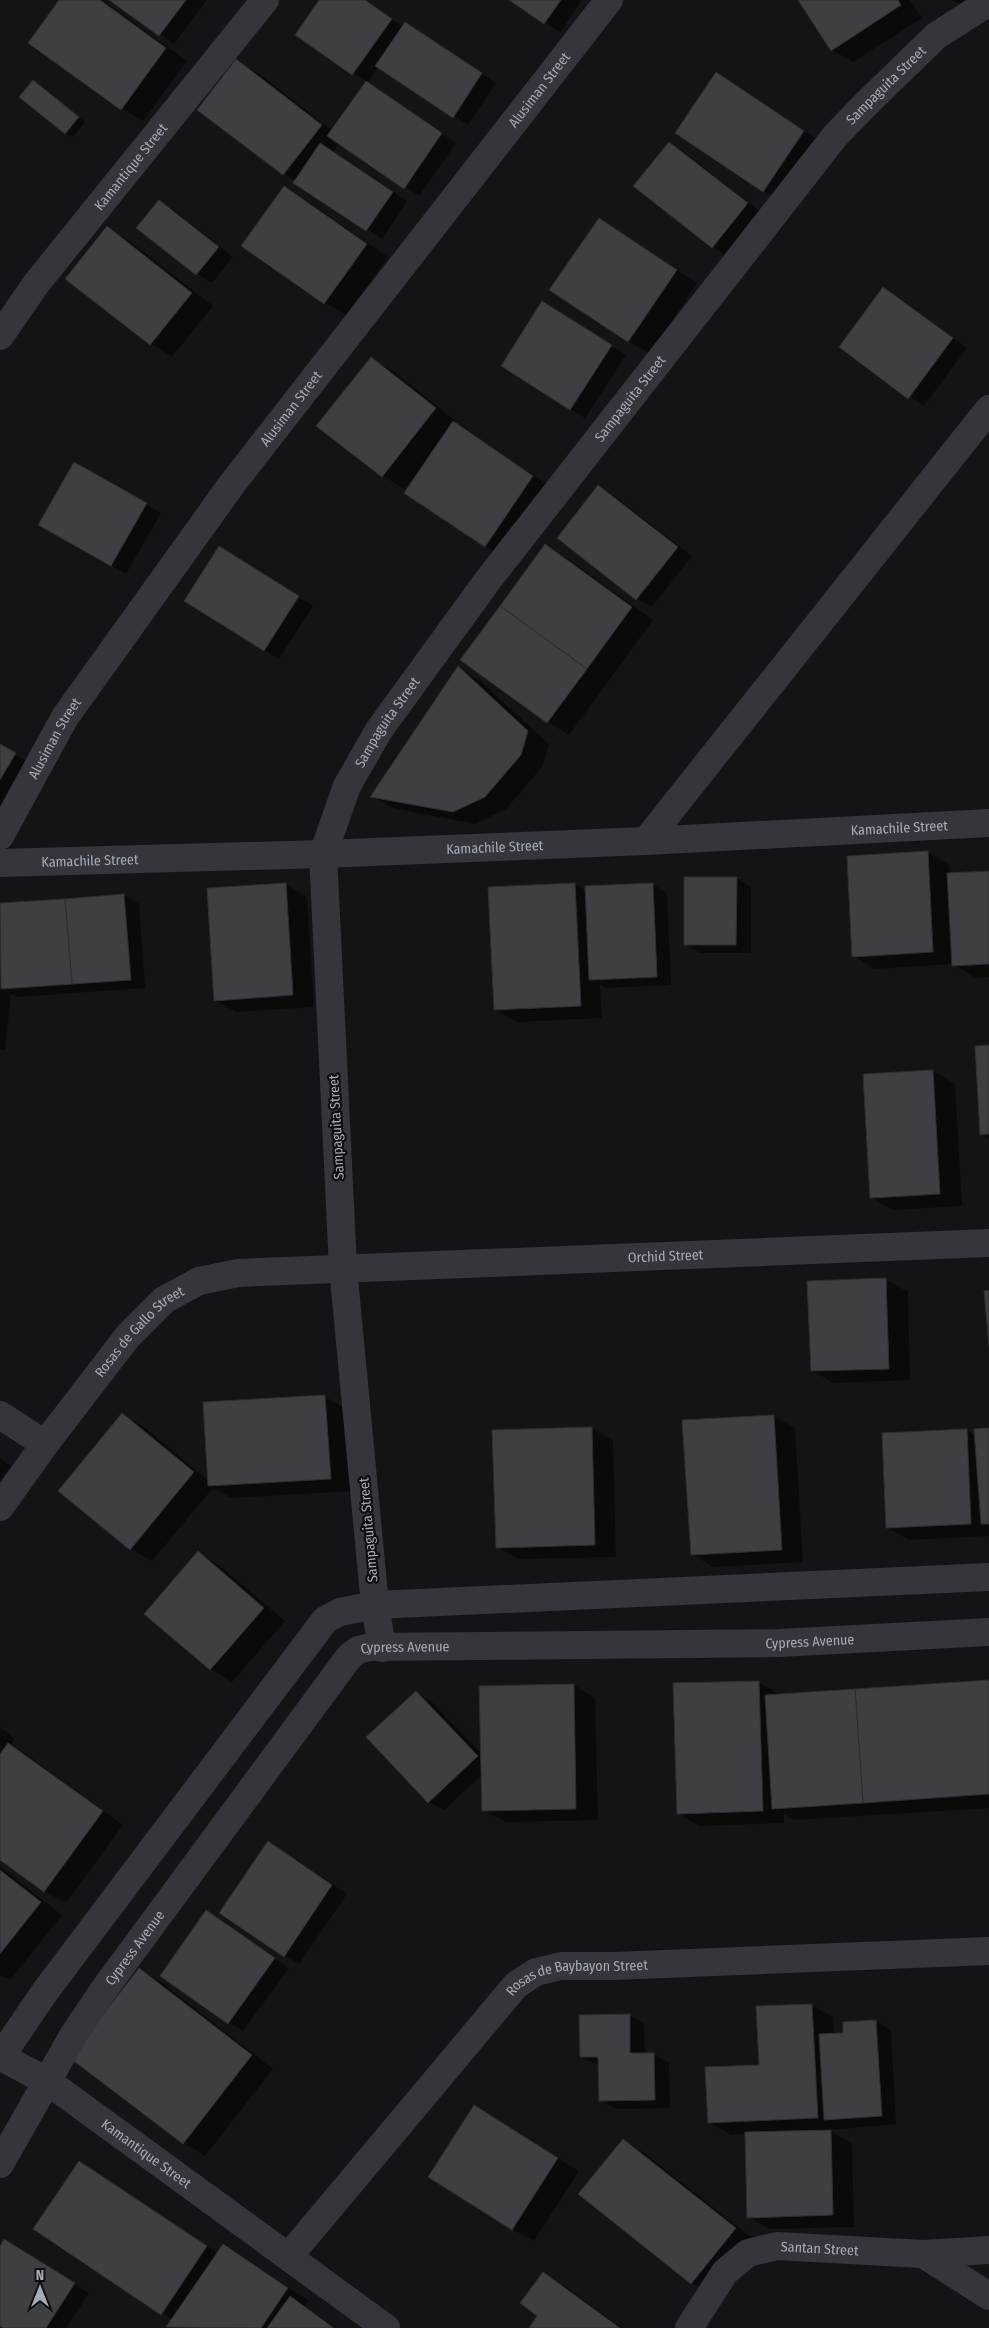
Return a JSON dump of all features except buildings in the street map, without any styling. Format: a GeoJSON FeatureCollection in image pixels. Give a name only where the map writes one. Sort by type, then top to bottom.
{"type":"FeatureCollection","features":[{"type":"Feature","properties":{"kind":"street","name":"Alusiman Street"},"geometry":{"type":"LineString","coordinates":[[0,836],[65,717],[232,484],[609,0]]}},
{"type":"Feature","properties":{"kind":"street","name":"Kamantique Street"},"geometry":{"type":"LineString","coordinates":[[0,336],[36,284],[263,1]]}},
{"type":"Feature","properties":{"kind":"street","name":"Sampaguita Street"},"geometry":{"type":"LineString","coordinates":[[382,1648],[376,1605],[343,1268],[323,854],[347,786],[379,730],[488,580],[835,136],[936,36],[989,2]]}},
{"type":"Feature","properties":{"kind":"street"},"geometry":{"type":"LineString","coordinates":[[646,842],[989,409]]}},
{"type":"Feature","properties":{"kind":"street","name":"Kamachile Street"},"geometry":{"type":"LineString","coordinates":[[0,862],[323,854],[646,842],[989,823]]}},
{"type":"Feature","properties":{"kind":"street","name":"Orchid Street"},"geometry":{"type":"LineString","coordinates":[[343,1268],[989,1243]]}},
{"type":"Feature","properties":{"kind":"street","name":"Rosas de Gallo Street"},"geometry":{"type":"LineString","coordinates":[[0,1507],[45,1444],[128,1336],[164,1300],[199,1281],[238,1272],[343,1268]]}},
{"type":"Feature","properties":{"kind":"street"},"geometry":{"type":"LineString","coordinates":[[0,1415],[45,1444]]}},
{"type":"Feature","properties":{"kind":"street"},"geometry":{"type":"LineString","coordinates":[[0,2057],[44,1993],[325,1620],[340,1612],[376,1605],[989,1577]]}},
{"type":"Feature","properties":{"kind":"street","name":"Cypress Avenue"},"geometry":{"type":"LineString","coordinates":[[0,2164],[74,2034],[105,1988],[349,1657],[358,1650],[370,1647],[779,1643],[989,1632]]}},
{"type":"Feature","properties":{"kind":"street","name":"Rosas de Baybayon Street"},"geometry":{"type":"LineString","coordinates":[[290,2256],[516,1985],[536,1972],[561,1966],[615,1966],[989,1950]]}},
{"type":"Feature","properties":{"kind":"street","name":"Kamantique Street"},"geometry":{"type":"LineString","coordinates":[[0,2057],[47,2082],[290,2256],[386,2328]]}},
{"type":"Feature","properties":{"kind":"street","name":"Santan Street"},"geometry":{"type":"LineString","coordinates":[[689,2328],[725,2272],[748,2254],[777,2246],[923,2254],[989,2250]]}},
{"type":"Feature","properties":{"kind":"street"},"geometry":{"type":"LineString","coordinates":[[923,2254],[989,2296]]}}]}
